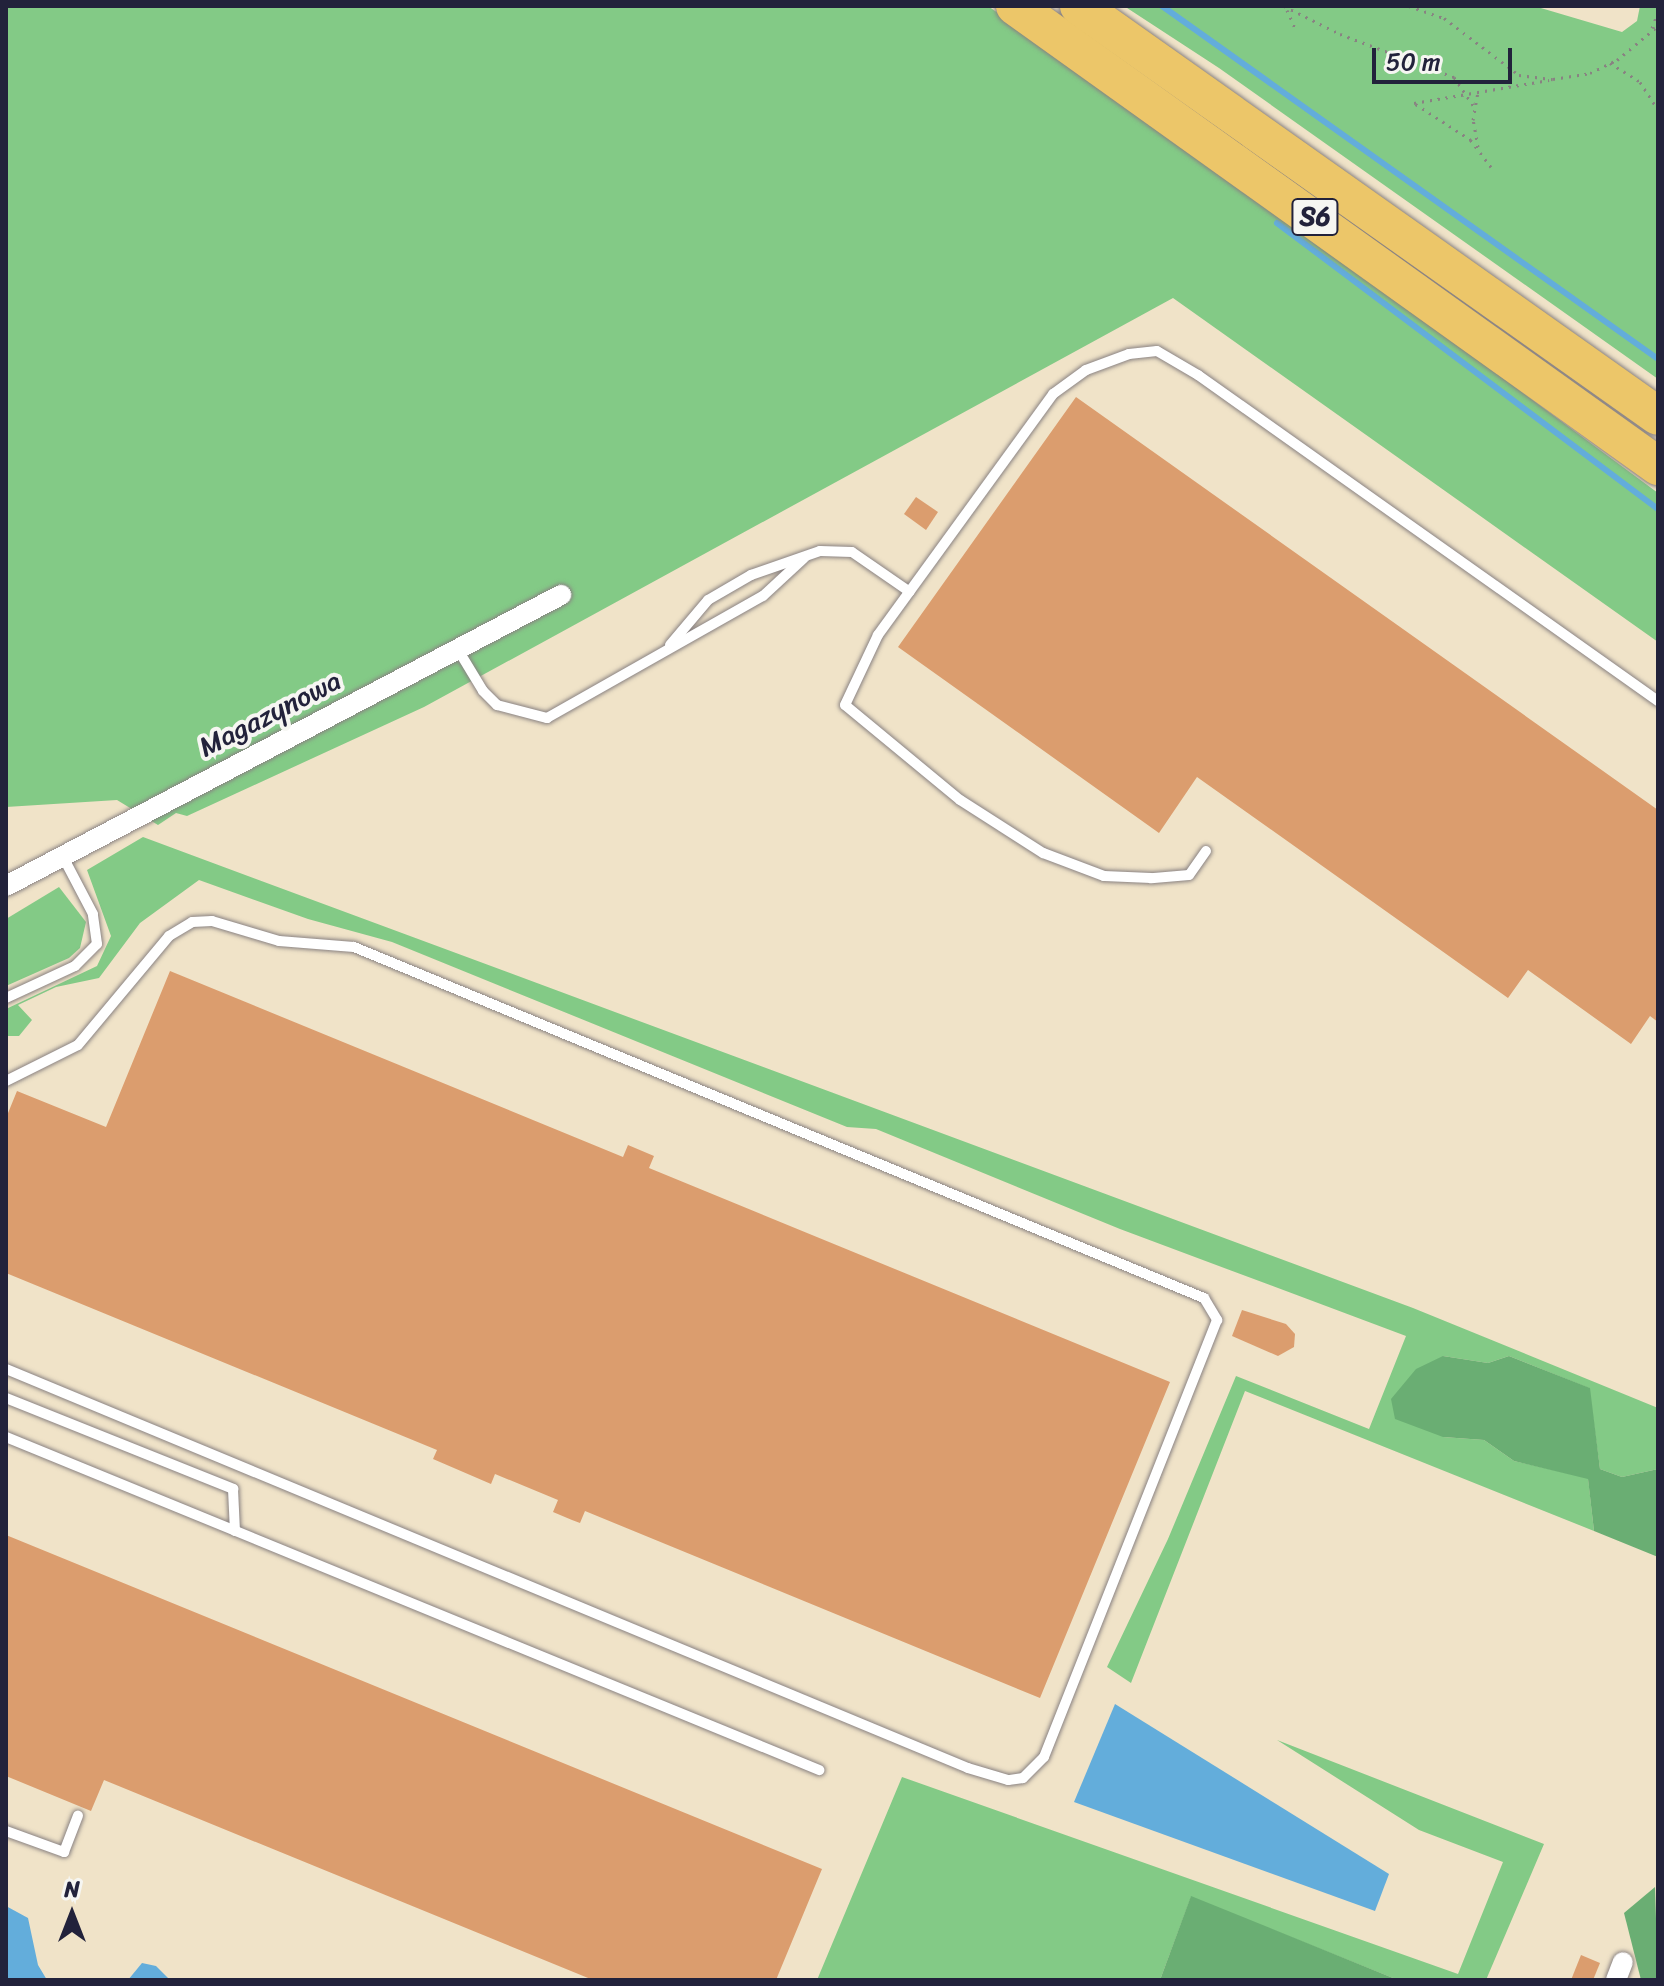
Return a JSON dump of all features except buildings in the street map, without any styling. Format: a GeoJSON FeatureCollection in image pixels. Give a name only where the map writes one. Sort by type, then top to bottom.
{"type":"FeatureCollection","features":[{"type":"Feature","properties":{"kind":"highway","name":"S6"},"geometry":{"type":"LineString","coordinates":[[1015,6],[1658,466]]}},
{"type":"Feature","properties":{"kind":"highway","name":"S6"},"geometry":{"type":"LineString","coordinates":[[1079,6],[1658,416]]}},
{"type":"Feature","properties":{"kind":"street","name":"Magazynowa"},"geometry":{"type":"LineString","coordinates":[[6,886],[561,595]]}},
{"type":"Feature","properties":{"kind":"lane"},"geometry":{"type":"LineString","coordinates":[[1206,851],[1189,875],[1151,878],[1092,873],[1043,853],[981,815],[852,716],[845,705],[848,692],[910,592],[1053,394],[1086,370],[1141,351],[1157,351],[1658,701]]}},
{"type":"Feature","properties":{"kind":"lane"},"geometry":{"type":"LineString","coordinates":[[663,652],[708,600],[751,575],[820,551],[852,552],[910,592]]}},
{"type":"Feature","properties":{"kind":"lane"},"geometry":{"type":"LineString","coordinates":[[457,648],[489,698],[507,710],[540,718],[568,710],[763,596],[804,558]]}},
{"type":"Feature","properties":{"kind":"lane"},"geometry":{"type":"LineString","coordinates":[[6,998],[75,966],[97,944],[93,914],[62,855]]}},
{"type":"Feature","properties":{"kind":"lane"},"geometry":{"type":"LineString","coordinates":[[6,1081],[78,1045],[169,936],[192,922],[212,921],[279,941],[354,947],[1204,1298],[1217,1320],[1044,1757],[1023,1778],[1008,1780],[968,1768],[6,1369]]}},
{"type":"Feature","properties":{"kind":"lane"},"geometry":{"type":"LineString","coordinates":[[6,1398],[233,1489],[235,1531]]}},
{"type":"Feature","properties":{"kind":"lane"},"geometry":{"type":"LineString","coordinates":[[6,1437],[819,1770]]}},
{"type":"Feature","properties":{"kind":"lane"},"geometry":{"type":"LineString","coordinates":[[6,1831],[64,1852],[78,1816]]}},
{"type":"Feature","properties":{"kind":"path"},"geometry":{"type":"LineString","coordinates":[[1285,6],[1296,30]]}},
{"type":"Feature","properties":{"kind":"path"},"geometry":{"type":"LineString","coordinates":[[1285,6],[1454,77],[1475,108]]}},
{"type":"Feature","properties":{"kind":"path"},"geometry":{"type":"LineString","coordinates":[[1409,6],[1444,18],[1519,75],[1553,79]]}},
{"type":"Feature","properties":{"kind":"path"},"geometry":{"type":"LineString","coordinates":[[1491,167],[1478,147],[1414,103],[1553,79],[1610,63],[1642,44],[1658,14],[1654,6]]}},
{"type":"Feature","properties":{"kind":"path"},"geometry":{"type":"LineString","coordinates":[[1652,28],[1658,26]]}},
{"type":"Feature","properties":{"kind":"path"},"geometry":{"type":"LineString","coordinates":[[1610,63],[1640,82],[1658,110]]}},
{"type":"Feature","properties":{"kind":"path"},"geometry":{"type":"LineString","coordinates":[[1478,93],[1475,108],[1478,147]]}},
{"type":"Feature","properties":{"kind":"green space"},"geometry":{"type":"Polygon","coordinates":[[[6,6],[988,6],[1280,213],[1658,493],[1658,642],[1173,298],[424,707],[187,816],[176,813],[158,825],[117,800],[6,807],[6,6]]]}},
{"type":"Feature","properties":{"kind":"green space"},"geometry":{"type":"Polygon","coordinates":[[[1124,6],[1534,6],[1622,32],[1637,21],[1640,6],[1658,6],[1658,379],[1219,68],[1124,6]]]}},
{"type":"Feature","properties":{"kind":"green space"},"geometry":{"type":"Polygon","coordinates":[[[143,837],[1413,1308],[1658,1408],[1658,1469],[1622,1477],[1600,1469],[1589,1388],[1509,1356],[1488,1363],[1443,1356],[1443,1437],[1484,1440],[1514,1461],[1588,1478],[1594,1531],[1245,1391],[1131,1683],[1107,1667],[1168,1539],[1236,1376],[1369,1429],[1406,1336],[1120,1229],[876,1129],[847,1127],[392,942],[308,919],[199,880],[140,923],[99,978],[56,987],[18,1005],[32,1020],[19,1036],[6,1036],[6,1009],[97,966],[111,936],[87,870],[143,837]]]}},
{"type":"Feature","properties":{"kind":"green space"},"geometry":{"type":"Polygon","coordinates":[[[59,887],[86,922],[80,948],[69,958],[6,986],[6,919],[59,887]]]}},
{"type":"Feature","properties":{"kind":"green space"},"geometry":{"type":"Polygon","coordinates":[[[1443,1356],[1488,1363],[1509,1356],[1590,1388],[1600,1469],[1622,1477],[1658,1469],[1658,1557],[1594,1531],[1588,1479],[1514,1461],[1484,1440],[1443,1437],[1395,1419],[1391,1399],[1416,1369],[1443,1356]]]}},
{"type":"Feature","properties":{"kind":"green space"},"geometry":{"type":"Polygon","coordinates":[[[1277,1740],[1544,1844],[1486,1980],[1398,1980],[1191,1897],[1160,1980],[817,1980],[902,1777],[1458,1974],[1503,1862],[1419,1830],[1277,1740]]]}},
{"type":"Feature","properties":{"kind":"green space"},"geometry":{"type":"Polygon","coordinates":[[[1655,1887],[1658,1980],[1641,1980],[1624,1913],[1655,1887]]]}},
{"type":"Feature","properties":{"kind":"green space"},"geometry":{"type":"Polygon","coordinates":[[[1191,1896],[1398,1980],[1160,1980],[1191,1896]]]}},
{"type":"Feature","properties":{"kind":"water"},"geometry":{"type":"Polygon","coordinates":[[[1115,1704],[1389,1874],[1375,1911],[1074,1802],[1115,1704]]]}},
{"type":"Feature","properties":{"kind":"water"},"geometry":{"type":"Polygon","coordinates":[[[6,1906],[28,1918],[38,1965],[47,1980],[6,1980],[6,1906]]]}},
{"type":"Feature","properties":{"kind":"water"},"geometry":{"type":"Polygon","coordinates":[[[142,1963],[156,1966],[170,1980],[128,1980],[142,1963]]]}},
{"type":"Feature","properties":{"kind":"waterway"},"geometry":{"type":"LineString","coordinates":[[1162,6],[1658,359]]}},
{"type":"Feature","properties":{"kind":"waterway"},"geometry":{"type":"LineString","coordinates":[[1277,223],[1658,509]]}}]}
